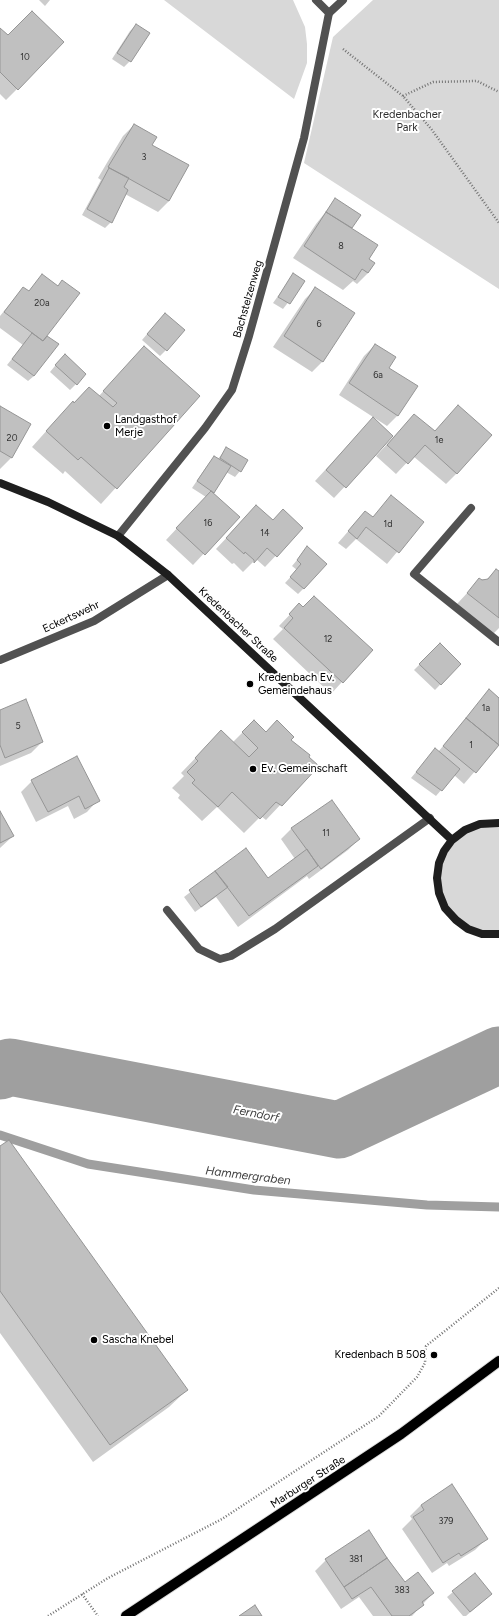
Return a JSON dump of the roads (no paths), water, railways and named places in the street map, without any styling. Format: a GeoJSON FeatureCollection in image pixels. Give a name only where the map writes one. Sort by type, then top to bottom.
{"type":"FeatureCollection","features":[{"type":"Feature","properties":{"kind":"main road","name":"Kredenbacher Straße"},"geometry":{"type":"LineString","coordinates":[[0,483],[48,502],[118,536],[168,575],[452,840]]}},
{"type":"Feature","properties":{"kind":"main road"},"geometry":{"type":"LineString","coordinates":[[499,823],[480,824],[465,830],[452,840],[444,851],[439,863],[437,878],[439,894],[445,908],[456,920],[468,929],[482,934],[499,934]]}},
{"type":"Feature","properties":{"kind":"main road","name":"Marburger Straße"},"geometry":{"type":"LineString","coordinates":[[126,1616],[401,1434],[499,1361]]}},
{"type":"Feature","properties":{"kind":"street"},"geometry":{"type":"LineString","coordinates":[[316,0],[329,13],[343,0]]}},
{"type":"Feature","properties":{"kind":"street","name":"Bachstelzenweg"},"geometry":{"type":"LineString","coordinates":[[118,536],[205,428],[232,390],[250,336],[304,138],[329,13]]}},
{"type":"Feature","properties":{"kind":"street"},"geometry":{"type":"LineString","coordinates":[[471,508],[414,574],[499,642]]}},
{"type":"Feature","properties":{"kind":"street","name":"Eckertswehr"},"geometry":{"type":"LineString","coordinates":[[0,660],[94,621],[168,575]]}},
{"type":"Feature","properties":{"kind":"street"},"geometry":{"type":"LineString","coordinates":[[167,910],[199,949],[220,959],[231,956],[275,929],[430,818]]}},
{"type":"Feature","properties":{"kind":"waterway","name":"Ferndorf"},"geometry":{"type":"LineString","coordinates":[[0,1071],[10,1067],[339,1130],[499,1055]]}},
{"type":"Feature","properties":{"kind":"waterway","name":"Hammergraben"},"geometry":{"type":"LineString","coordinates":[[0,1135],[88,1164],[254,1190],[427,1205],[499,1207]]}},
{"type":"Feature","properties":{"kind":"place","name":"Landgasthof Merje"},"geometry":{"type":"Point","coordinates":[107,426]}},
{"type":"Feature","properties":{"kind":"place","name":"Kredenbach Ev. Gemeindehaus"},"geometry":{"type":"Point","coordinates":[250,684]}},
{"type":"Feature","properties":{"kind":"place","name":"Ev. Gemeinschaft"},"geometry":{"type":"Point","coordinates":[253,769]}},
{"type":"Feature","properties":{"kind":"place","name":"Sascha Knebel"},"geometry":{"type":"Point","coordinates":[94,1340]}},
{"type":"Feature","properties":{"kind":"place","name":"Kredenbach B 508"},"geometry":{"type":"Point","coordinates":[434,1355]}},
{"type":"Feature","properties":{"kind":"park label","name":"Kredenbacher Park"},"geometry":{"type":"Point","coordinates":[407,121]}}]}
